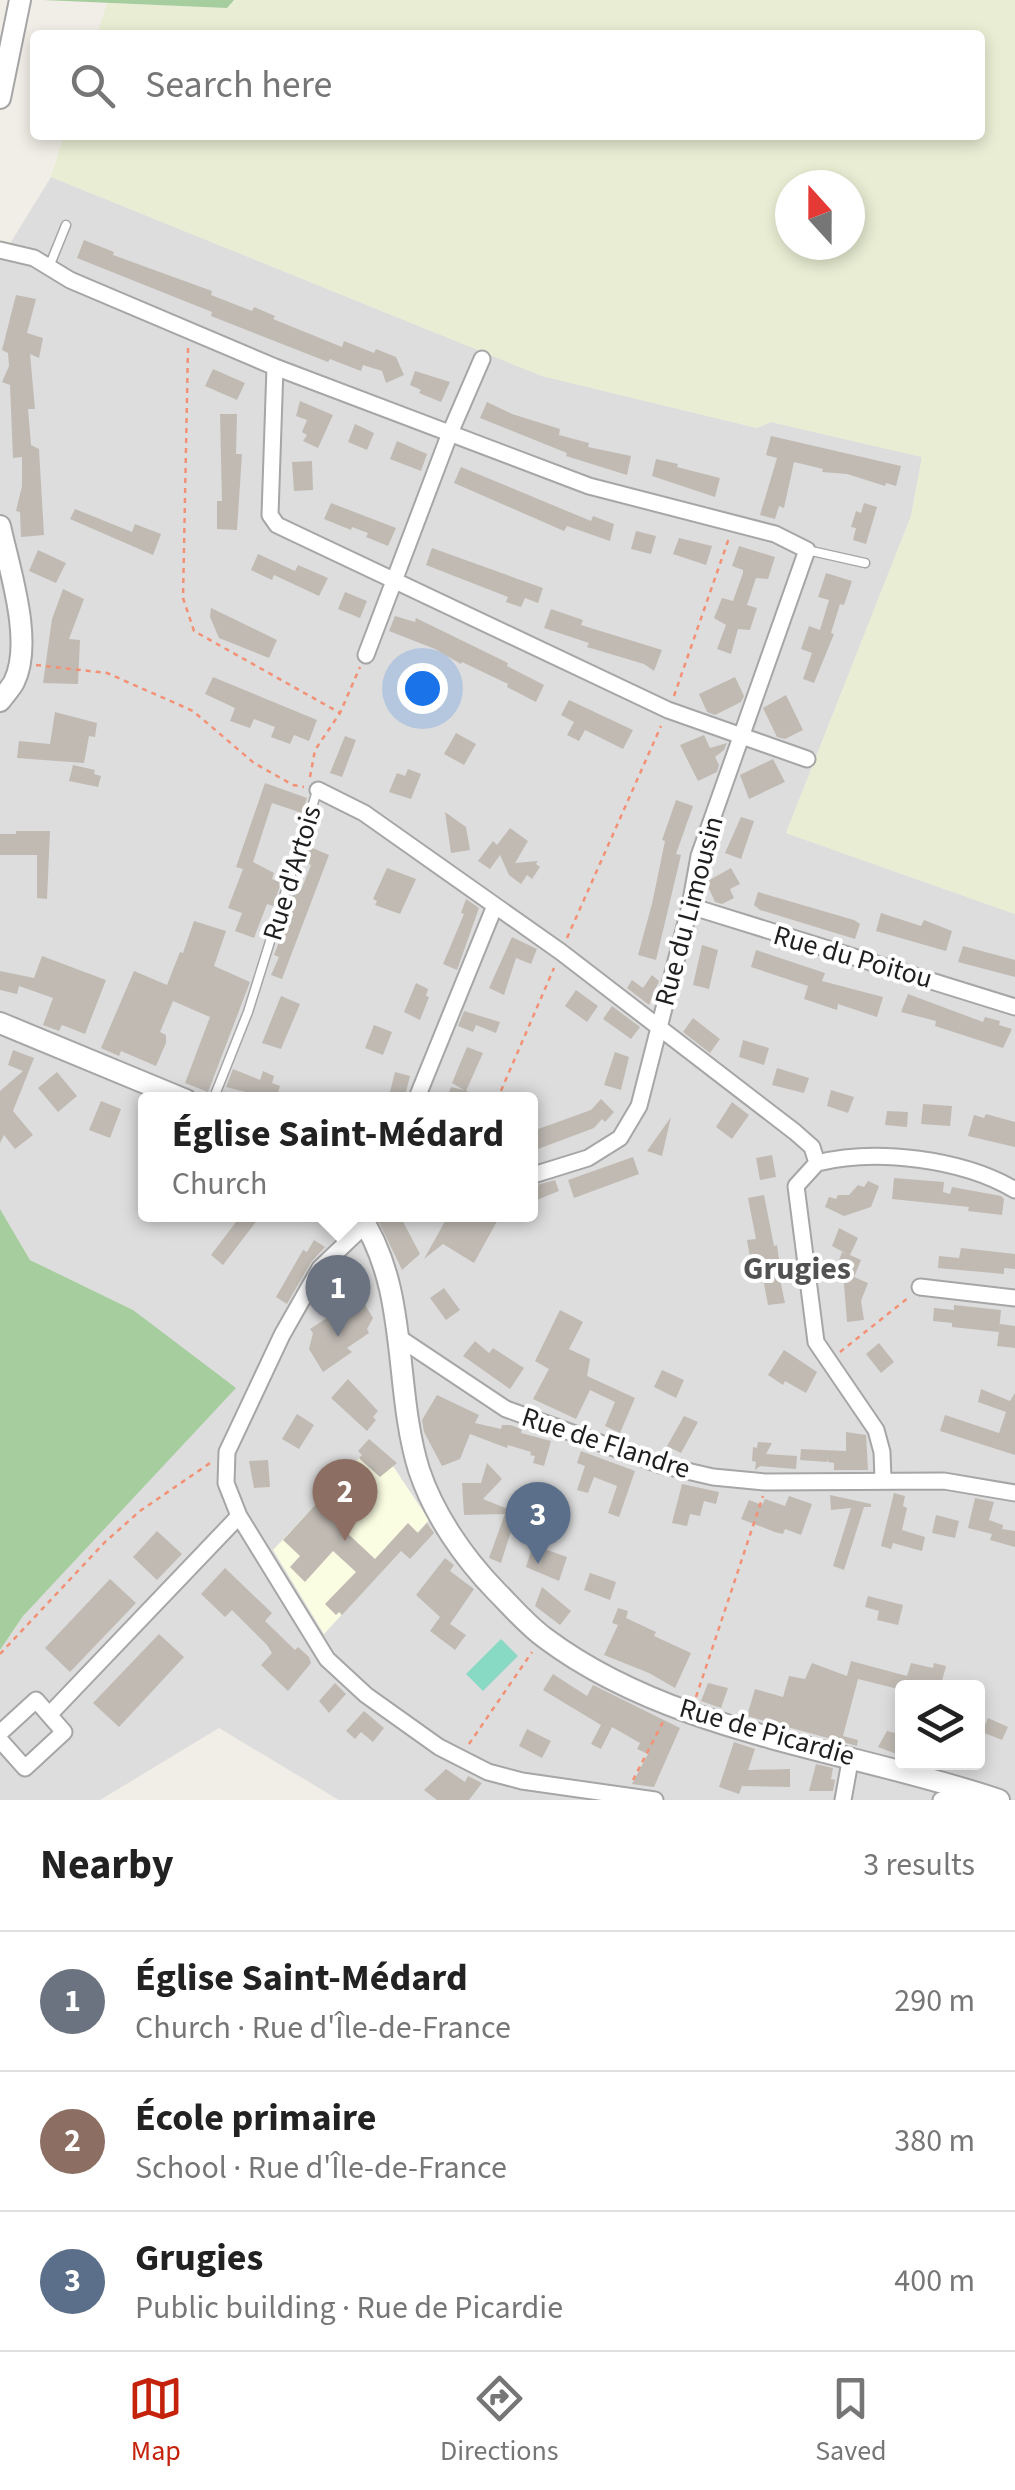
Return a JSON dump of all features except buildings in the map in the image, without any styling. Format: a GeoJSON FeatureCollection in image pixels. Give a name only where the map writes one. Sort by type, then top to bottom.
{"type":"FeatureCollection","features":[{"type":"Feature","properties":{"kind":"street"},"geometry":{"type":"LineString","coordinates":[[0,98],[20,0]]}},
{"type":"Feature","properties":{"kind":"street"},"geometry":{"type":"LineString","coordinates":[[0,250],[34,258],[70,280],[274,367],[589,486],[735,522],[775,534],[807,550]]}},
{"type":"Feature","properties":{"kind":"street"},"geometry":{"type":"LineString","coordinates":[[366,655],[482,359]]}},
{"type":"Feature","properties":{"kind":"street"},"geometry":{"type":"LineString","coordinates":[[274,367],[270,516],[277,525],[668,710],[807,759]]}},
{"type":"Feature","properties":{"kind":"street"},"geometry":{"type":"LineString","coordinates":[[0,526],[21,629],[20,664],[14,681],[0,700]]}},
{"type":"Feature","properties":{"kind":"street","name":"Rue du Limousin"},"geometry":{"type":"LineString","coordinates":[[538,1174],[588,1158],[620,1138],[639,1106],[699,856],[807,550]]}},
{"type":"Feature","properties":{"kind":"street","name":"Rue d'Artois"},"geometry":{"type":"LineString","coordinates":[[313,789],[364,813],[560,952],[795,1132],[812,1147],[817,1163]]}},
{"type":"Feature","properties":{"kind":"street","name":"Rue du Poitou"},"geometry":{"type":"LineString","coordinates":[[690,906],[1015,1007]]}},
{"type":"Feature","properties":{"kind":"street"},"geometry":{"type":"LineString","coordinates":[[419,1092],[494,908]]}},
{"type":"Feature","properties":{"kind":"street"},"geometry":{"type":"LineString","coordinates":[[0,1023],[167,1092]]}},
{"type":"Feature","properties":{"kind":"street"},"geometry":{"type":"LineString","coordinates":[[884,1479],[876,1430],[816,1342],[796,1186],[817,1163],[840,1157],[956,1165],[987,1174],[1015,1190]]}},
{"type":"Feature","properties":{"kind":"street"},"geometry":{"type":"LineString","coordinates":[[360,1222],[320,1268],[282,1336],[228,1452],[226,1482],[239,1516],[327,1658],[366,1695],[460,1758],[488,1772],[522,1782],[654,1800]]}},
{"type":"Feature","properties":{"kind":"street","name":"Rue de Picardie"},"geometry":{"type":"LineString","coordinates":[[364,1222],[386,1270],[398,1337],[402,1396],[420,1472],[469,1563],[542,1636],[588,1667],[681,1709],[764,1737],[851,1756],[998,1800]]}},
{"type":"Feature","properties":{"kind":"street"},"geometry":{"type":"LineString","coordinates":[[920,1287],[1015,1298]]}},
{"type":"Feature","properties":{"kind":"street","name":"Rue de Flandre"},"geometry":{"type":"LineString","coordinates":[[398,1337],[506,1410],[662,1465],[713,1477],[767,1481],[944,1481],[1015,1493]]}},
{"type":"Feature","properties":{"kind":"street"},"geometry":{"type":"LineString","coordinates":[[49,1716],[239,1516]]}},
{"type":"Feature","properties":{"kind":"street"},"geometry":{"type":"LineString","coordinates":[[36,1700],[64,1732],[25,1768],[0,1737],[36,1700]]}},
{"type":"Feature","properties":{"kind":"street"},"geometry":{"type":"LineString","coordinates":[[843,1800],[851,1756]]}},
{"type":"Feature","properties":{"kind":"street"},"geometry":{"type":"LineString","coordinates":[[941,1800],[976,1792]]}},
{"type":"Feature","properties":{"kind":"lane"},"geometry":{"type":"LineString","coordinates":[[49,267],[66,226]]}},
{"type":"Feature","properties":{"kind":"lane"},"geometry":{"type":"LineString","coordinates":[[807,550],[865,563]]}},
{"type":"Feature","properties":{"kind":"lane","name":"Rue d'Artois"},"geometry":{"type":"LineString","coordinates":[[216,1092],[248,1012],[313,789]]}},
{"type":"Feature","properties":{"kind":"path"},"geometry":{"type":"LineString","coordinates":[[188,332],[183,598],[194,631],[340,713]]}},
{"type":"Feature","properties":{"kind":"path"},"geometry":{"type":"LineString","coordinates":[[501,1092],[668,710],[735,522]]}},
{"type":"Feature","properties":{"kind":"path"},"geometry":{"type":"LineString","coordinates":[[20,664],[107,674],[194,711],[254,763],[292,785],[313,789],[315,750],[340,713],[366,655]]}},
{"type":"Feature","properties":{"kind":"path"},"geometry":{"type":"LineString","coordinates":[[826,1360],[920,1287]]}},
{"type":"Feature","properties":{"kind":"path"},"geometry":{"type":"LineString","coordinates":[[0,1654],[117,1532],[171,1488],[228,1452]]}},
{"type":"Feature","properties":{"kind":"path"},"geometry":{"type":"LineString","coordinates":[[624,1797],[681,1709],[767,1481]]}},
{"type":"Feature","properties":{"kind":"path"},"geometry":{"type":"LineString","coordinates":[[460,1758],[542,1636]]}},
{"type":"Feature","properties":{"kind":"shaded area"},"geometry":{"type":"Polygon","coordinates":[[[234,0],[1015,0],[1015,914],[786,833],[911,516],[922,457],[771,422],[757,428],[542,376],[51,177],[62,140],[985,140],[985,30],[99,30],[107,3],[226,8],[234,0]]]}},
{"type":"Feature","properties":{"kind":"shaded area"},"geometry":{"type":"Polygon","coordinates":[[[51,177],[542,376],[757,428],[771,422],[922,457],[911,516],[786,833],[1015,914],[1015,1800],[339,1800],[219,1728],[100,1800],[0,1800],[0,1650],[23,1616],[133,1310],[30,1260],[0,1209],[0,260],[51,177]]]}},
{"type":"Feature","properties":{"kind":"shaded area"},"geometry":{"type":"Polygon","coordinates":[[[359,1458],[379,1476],[393,1466],[429,1520],[324,1634],[273,1550],[359,1458]]]}},
{"type":"Feature","properties":{"kind":"green space"},"geometry":{"type":"Polygon","coordinates":[[[43,0],[234,0],[227,8],[43,0]]]}},
{"type":"Feature","properties":{"kind":"green space"},"geometry":{"type":"Polygon","coordinates":[[[0,1209],[30,1260],[133,1310],[236,1388],[23,1616],[0,1650],[0,1209]]]}},
{"type":"Feature","properties":{"kind":"green space"},"geometry":{"type":"Polygon","coordinates":[[[501,1639],[518,1656],[483,1691],[466,1674],[501,1639]]]}},
{"type":"Feature","properties":{"kind":"place","name":"Église Saint-Médard"},"geometry":{"type":"Point","coordinates":[338,1337]}},
{"type":"Feature","properties":{"kind":"place","name":"École primaire"},"geometry":{"type":"Point","coordinates":[345,1541]}},
{"type":"Feature","properties":{"kind":"place","name":"Grugies"},"geometry":{"type":"Point","coordinates":[538,1564]}},
{"type":"Feature","properties":{"kind":"district","name":"Grugies"},"geometry":{"type":"Point","coordinates":[797,1269]}}]}
